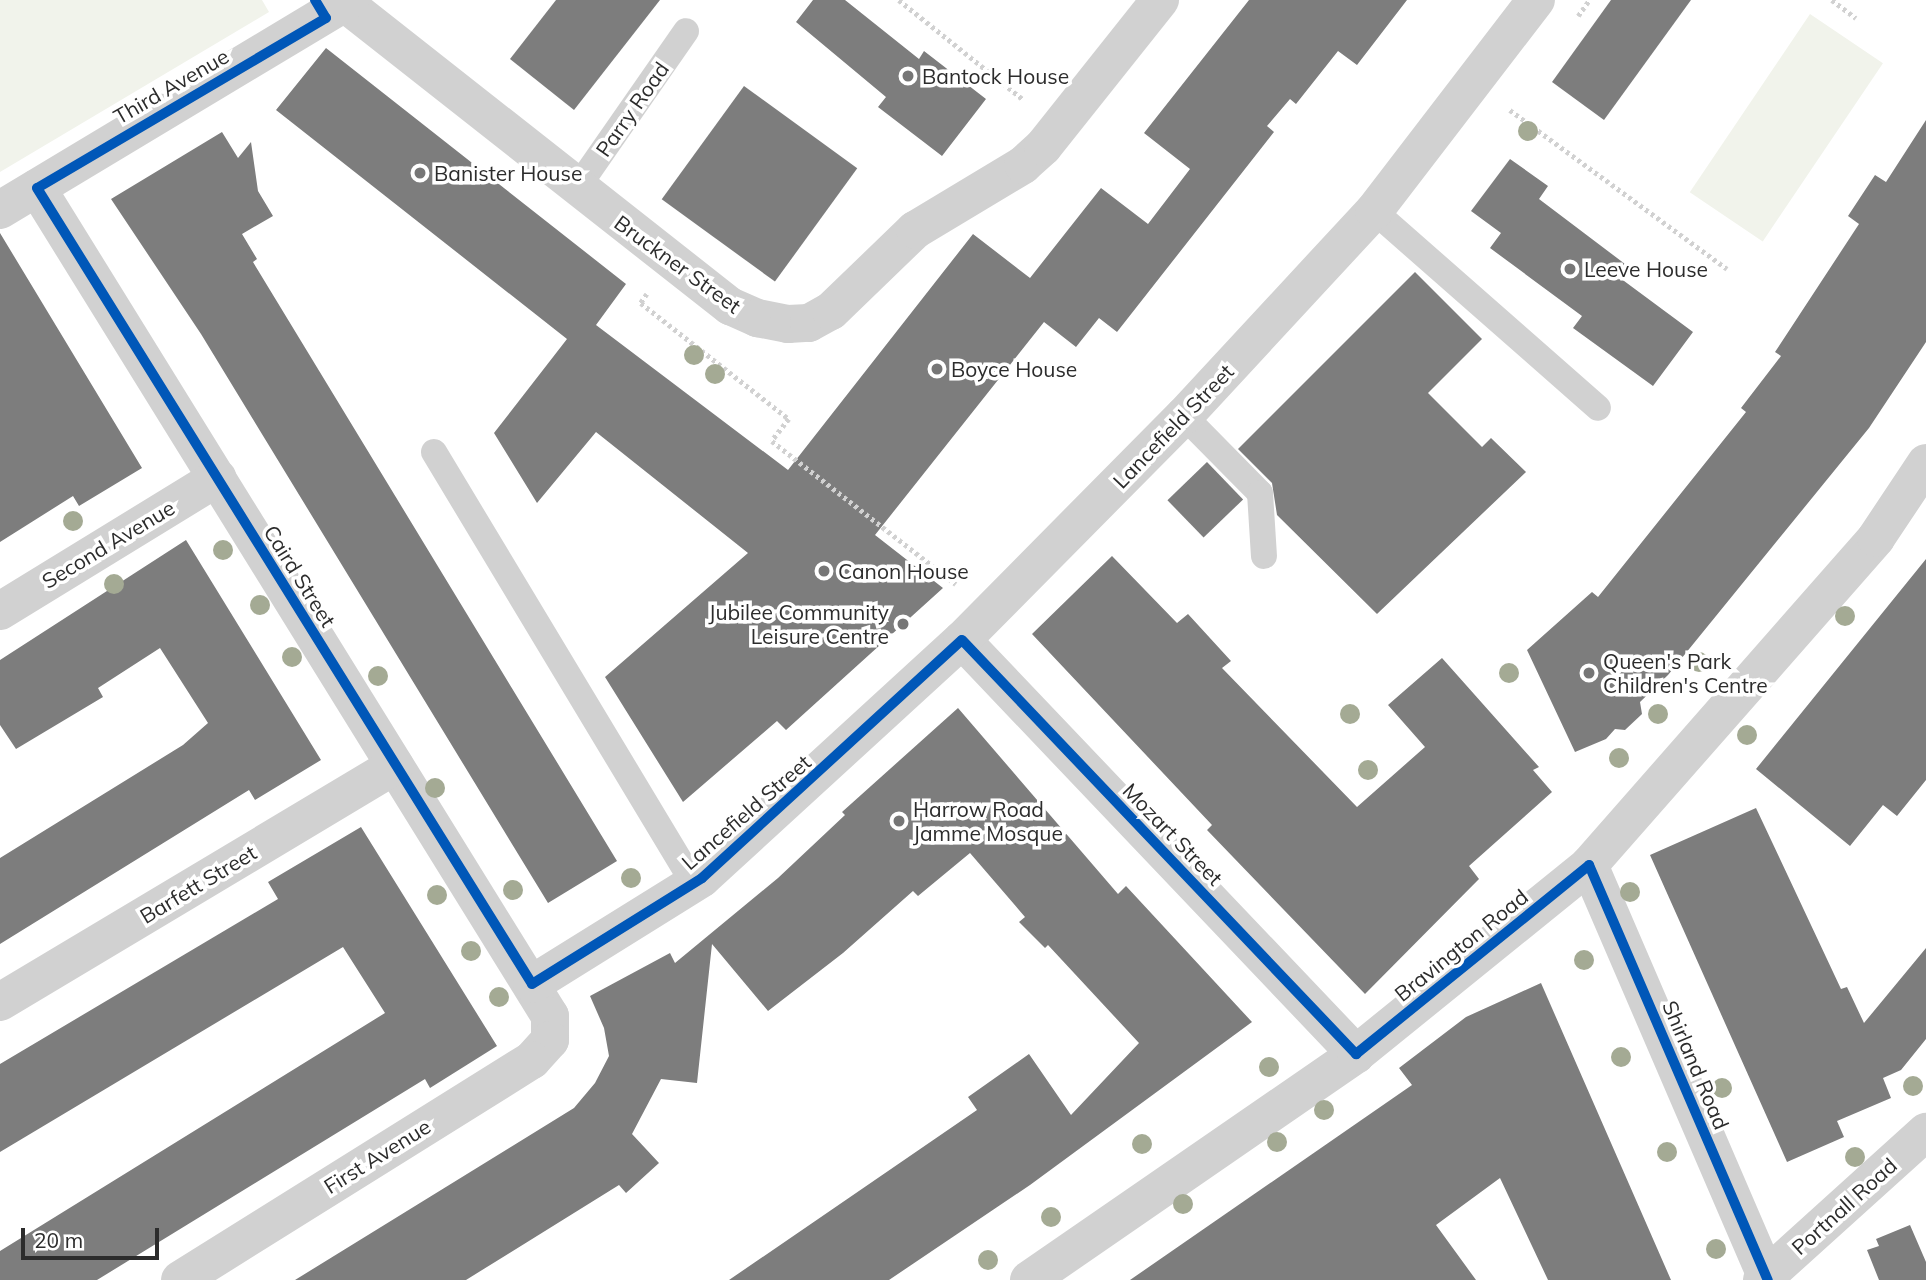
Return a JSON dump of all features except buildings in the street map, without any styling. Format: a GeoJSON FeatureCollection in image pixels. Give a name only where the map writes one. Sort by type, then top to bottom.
{"type":"FeatureCollection","features":[{"type":"Feature","properties":{"kind":"street","name":"Bruckner Street"},"geometry":{"type":"LineString","coordinates":[[334,6],[730,306],[757,318],[809,323],[831,311],[915,230],[1023,165],[1059,127],[1160,0]]}},
{"type":"Feature","properties":{"kind":"street","name":"Lancefield Street"},"geometry":{"type":"LineString","coordinates":[[541,1000],[694,884],[760,830],[991,612],[1184,416],[1374,211],[1536,0]]}},
{"type":"Feature","properties":{"kind":"street","name":"Third Avenue"},"geometry":{"type":"LineString","coordinates":[[0,210],[334,6]]}},
{"type":"Feature","properties":{"kind":"street","name":"Caird Street"},"geometry":{"type":"LineString","coordinates":[[37,188],[541,1000]]}},
{"type":"Feature","properties":{"kind":"street","name":"Bravington Road"},"geometry":{"type":"LineString","coordinates":[[1029,1280],[1356,1054],[1589,866],[1876,538],[1926,463]]}},
{"type":"Feature","properties":{"kind":"street","name":"Second Avenue"},"geometry":{"type":"LineString","coordinates":[[0,611],[217,478]]}},
{"type":"Feature","properties":{"kind":"street","name":"Mozart Street"},"geometry":{"type":"LineString","coordinates":[[962,640],[1356,1054]]}},
{"type":"Feature","properties":{"kind":"street","name":"Barfett Street"},"geometry":{"type":"LineString","coordinates":[[0,1002],[395,766]]}},
{"type":"Feature","properties":{"kind":"street","name":"Shirland Road"},"geometry":{"type":"LineString","coordinates":[[1589,866],[1765,1279]]}},
{"type":"Feature","properties":{"kind":"street","name":"First Avenue"},"geometry":{"type":"LineString","coordinates":[[180,1280],[532,1060],[550,1040],[541,1000]]}},
{"type":"Feature","properties":{"kind":"street","name":"Portnall Road"},"geometry":{"type":"LineString","coordinates":[[1765,1279],[1926,1132]]}},
{"type":"Feature","properties":{"kind":"lane","name":"Parry Road"},"geometry":{"type":"LineString","coordinates":[[577,188],[686,31]]}},
{"type":"Feature","properties":{"kind":"lane"},"geometry":{"type":"LineString","coordinates":[[1374,211],[1598,408]]}},
{"type":"Feature","properties":{"kind":"lane"},"geometry":{"type":"LineString","coordinates":[[1184,416],[1260,493],[1265,556]]}},
{"type":"Feature","properties":{"kind":"lane"},"geometry":{"type":"LineString","coordinates":[[434,452],[694,884]]}},
{"type":"Feature","properties":{"kind":"path"},"geometry":{"type":"LineString","coordinates":[[899,0],[1059,127]]}},
{"type":"Feature","properties":{"kind":"path"},"geometry":{"type":"LineString","coordinates":[[1832,0],[1856,18]]}},
{"type":"Feature","properties":{"kind":"path"},"geometry":{"type":"LineString","coordinates":[[1510,110],[1727,269]]}},
{"type":"Feature","properties":{"kind":"path"},"geometry":{"type":"LineString","coordinates":[[672,263],[640,303],[789,419],[772,441],[991,612]]}},
{"type":"Feature","properties":{"kind":"shaded area"},"geometry":{"type":"Polygon","coordinates":[[[0,0],[262,0],[269,12],[0,172],[0,0]]]}},
{"type":"Feature","properties":{"kind":"shaded area"},"geometry":{"type":"Polygon","coordinates":[[[1810,14],[1883,63],[1763,241],[1690,192],[1810,14]]]}},
{"type":"Feature","properties":{"kind":"cycle path"},"geometry":{"type":"LineString","coordinates":[[315,0],[326,18],[37,188],[532,984],[702,878],[962,640],[1356,1054],[1589,865],[1768,1280]]}},
{"type":"Feature","properties":{"kind":"place","name":"Bantock House"},"geometry":{"type":"Point","coordinates":[908,76]}},
{"type":"Feature","properties":{"kind":"place","name":"Banister House"},"geometry":{"type":"Point","coordinates":[420,173]}},
{"type":"Feature","properties":{"kind":"place","name":"Leeve House"},"geometry":{"type":"Point","coordinates":[1570,269]}},
{"type":"Feature","properties":{"kind":"place","name":"Boyce House"},"geometry":{"type":"Point","coordinates":[937,369]}},
{"type":"Feature","properties":{"kind":"place","name":"Canon House"},"geometry":{"type":"Point","coordinates":[824,571]}},
{"type":"Feature","properties":{"kind":"place","name":"Jubilee Community Leisure Centre"},"geometry":{"type":"Point","coordinates":[903,624]}},
{"type":"Feature","properties":{"kind":"place","name":"Queen's Park Children's Centre"},"geometry":{"type":"Point","coordinates":[1589,673]}},
{"type":"Feature","properties":{"kind":"place","name":"Harrow Road Jamme Mosque"},"geometry":{"type":"Point","coordinates":[899,821]}}]}
